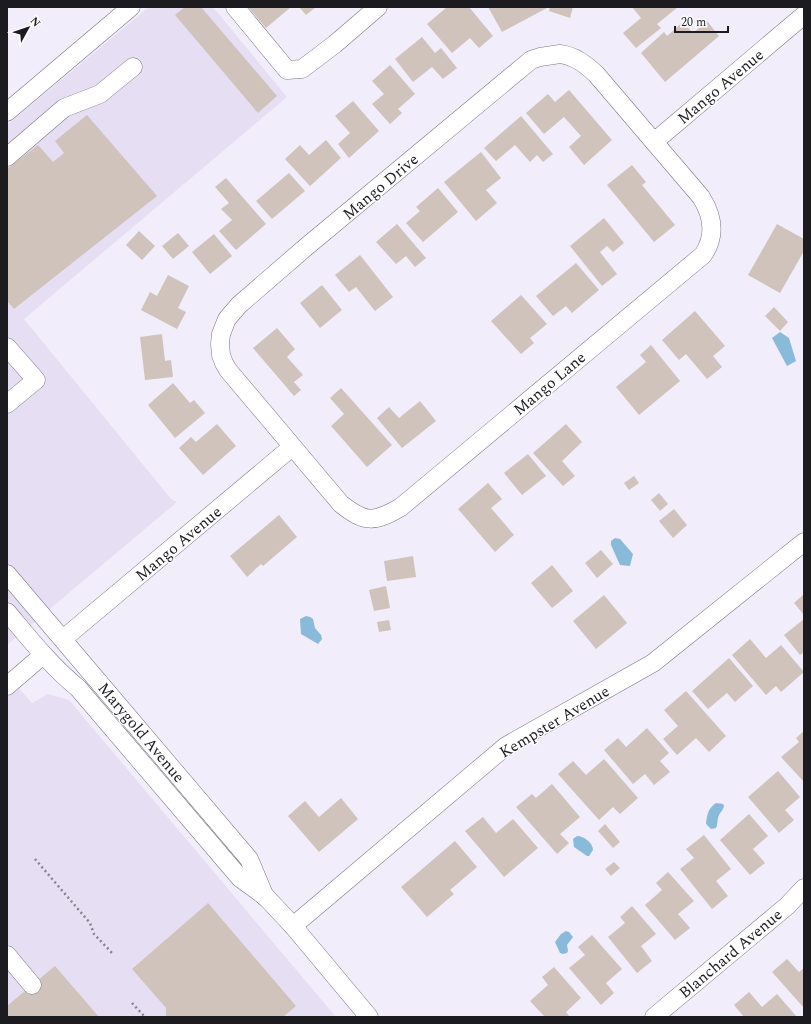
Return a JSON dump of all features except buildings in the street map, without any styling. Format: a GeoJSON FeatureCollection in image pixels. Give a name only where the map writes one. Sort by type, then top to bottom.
{"type":"FeatureCollection","features":[{"type":"Feature","properties":{"kind":"street"},"geometry":{"type":"LineString","coordinates":[[7,112],[131,7]]}},
{"type":"Feature","properties":{"kind":"street"},"geometry":{"type":"LineString","coordinates":[[235,7],[288,70],[302,69],[335,44],[378,7]]}},
{"type":"Feature","properties":{"kind":"street","name":"Mango Avenue"},"geometry":{"type":"LineString","coordinates":[[654,142],[804,16]]}},
{"type":"Feature","properties":{"kind":"street","name":"Mango Drive"},"geometry":{"type":"LineString","coordinates":[[292,447],[228,370],[224,364],[220,344],[227,319],[235,310],[306,247],[531,60],[540,57],[560,54],[569,55],[582,62],[596,74],[654,142]]}},
{"type":"Feature","properties":{"kind":"street"},"geometry":{"type":"LineString","coordinates":[[7,157],[64,108],[100,94],[132,67]]}},
{"type":"Feature","properties":{"kind":"street","name":"Mango Lane"},"geometry":{"type":"LineString","coordinates":[[292,447],[341,504],[352,513],[365,519],[382,517],[391,513],[401,507],[704,255],[711,241],[712,230],[706,205],[701,197],[654,142]]}},
{"type":"Feature","properties":{"kind":"street"},"geometry":{"type":"LineString","coordinates":[[7,347],[36,380],[7,404]]}},
{"type":"Feature","properties":{"kind":"street","name":"Mango Avenue"},"geometry":{"type":"LineString","coordinates":[[63,639],[292,447]]}},
{"type":"Feature","properties":{"kind":"street","name":"Kempster Avenue"},"geometry":{"type":"LineString","coordinates":[[293,926],[506,746],[653,663],[804,542]]}},
{"type":"Feature","properties":{"kind":"street","name":"Marygold Avenue"},"geometry":{"type":"LineString","coordinates":[[7,574],[224,827],[249,859],[266,897]]}},
{"type":"Feature","properties":{"kind":"street"},"geometry":{"type":"LineString","coordinates":[[7,589],[17,601],[34,628],[43,655],[71,669],[85,681],[189,804],[224,827]]}},
{"type":"Feature","properties":{"kind":"street","name":"Marygold Avenue"},"geometry":{"type":"LineString","coordinates":[[7,612],[64,678],[78,688],[240,878],[266,897],[293,926],[362,1014]]}},
{"type":"Feature","properties":{"kind":"street"},"geometry":{"type":"LineString","coordinates":[[7,686],[43,655]]}},
{"type":"Feature","properties":{"kind":"street","name":"Blanchard Avenue"},"geometry":{"type":"LineString","coordinates":[[654,1017],[787,906],[804,888]]}},
{"type":"Feature","properties":{"kind":"street"},"geometry":{"type":"LineString","coordinates":[[7,955],[32,985]]}},
{"type":"Feature","properties":{"kind":"path"},"geometry":{"type":"LineString","coordinates":[[35,859],[90,923],[94,934],[113,954]]}},
{"type":"Feature","properties":{"kind":"path"},"geometry":{"type":"LineString","coordinates":[[132,1003],[145,1017]]}},
{"type":"Feature","properties":{"kind":"shaded area"},"geometry":{"type":"Polygon","coordinates":[[[149,7],[213,7],[287,97],[24,319],[171,499],[177,502],[7,645],[7,125],[149,7]]]}},
{"type":"Feature","properties":{"kind":"shaded area"},"geometry":{"type":"Polygon","coordinates":[[[7,675],[32,703],[48,694],[69,700],[336,1017],[7,1017],[7,675]]]}},
{"type":"Feature","properties":{"kind":"water"},"geometry":{"type":"Polygon","coordinates":[[[780,332],[789,338],[796,361],[787,366],[772,338],[780,332]]]}},
{"type":"Feature","properties":{"kind":"water"},"geometry":{"type":"Polygon","coordinates":[[[615,538],[620,539],[633,554],[630,566],[620,565],[611,545],[611,541],[615,538]]]}},
{"type":"Feature","properties":{"kind":"water"},"geometry":{"type":"Polygon","coordinates":[[[306,616],[313,619],[315,628],[321,635],[322,639],[318,644],[301,634],[300,619],[306,616]]]}},
{"type":"Feature","properties":{"kind":"water"},"geometry":{"type":"Polygon","coordinates":[[[716,803],[723,804],[724,806],[719,816],[716,828],[711,829],[706,824],[708,812],[716,803]]]}},
{"type":"Feature","properties":{"kind":"water"},"geometry":{"type":"Polygon","coordinates":[[[580,836],[590,842],[593,847],[593,850],[589,856],[574,847],[573,839],[580,836]]]}},
{"type":"Feature","properties":{"kind":"water"},"geometry":{"type":"Polygon","coordinates":[[[566,931],[573,937],[567,945],[567,953],[563,954],[560,953],[555,942],[561,934],[566,931]]]}}]}
